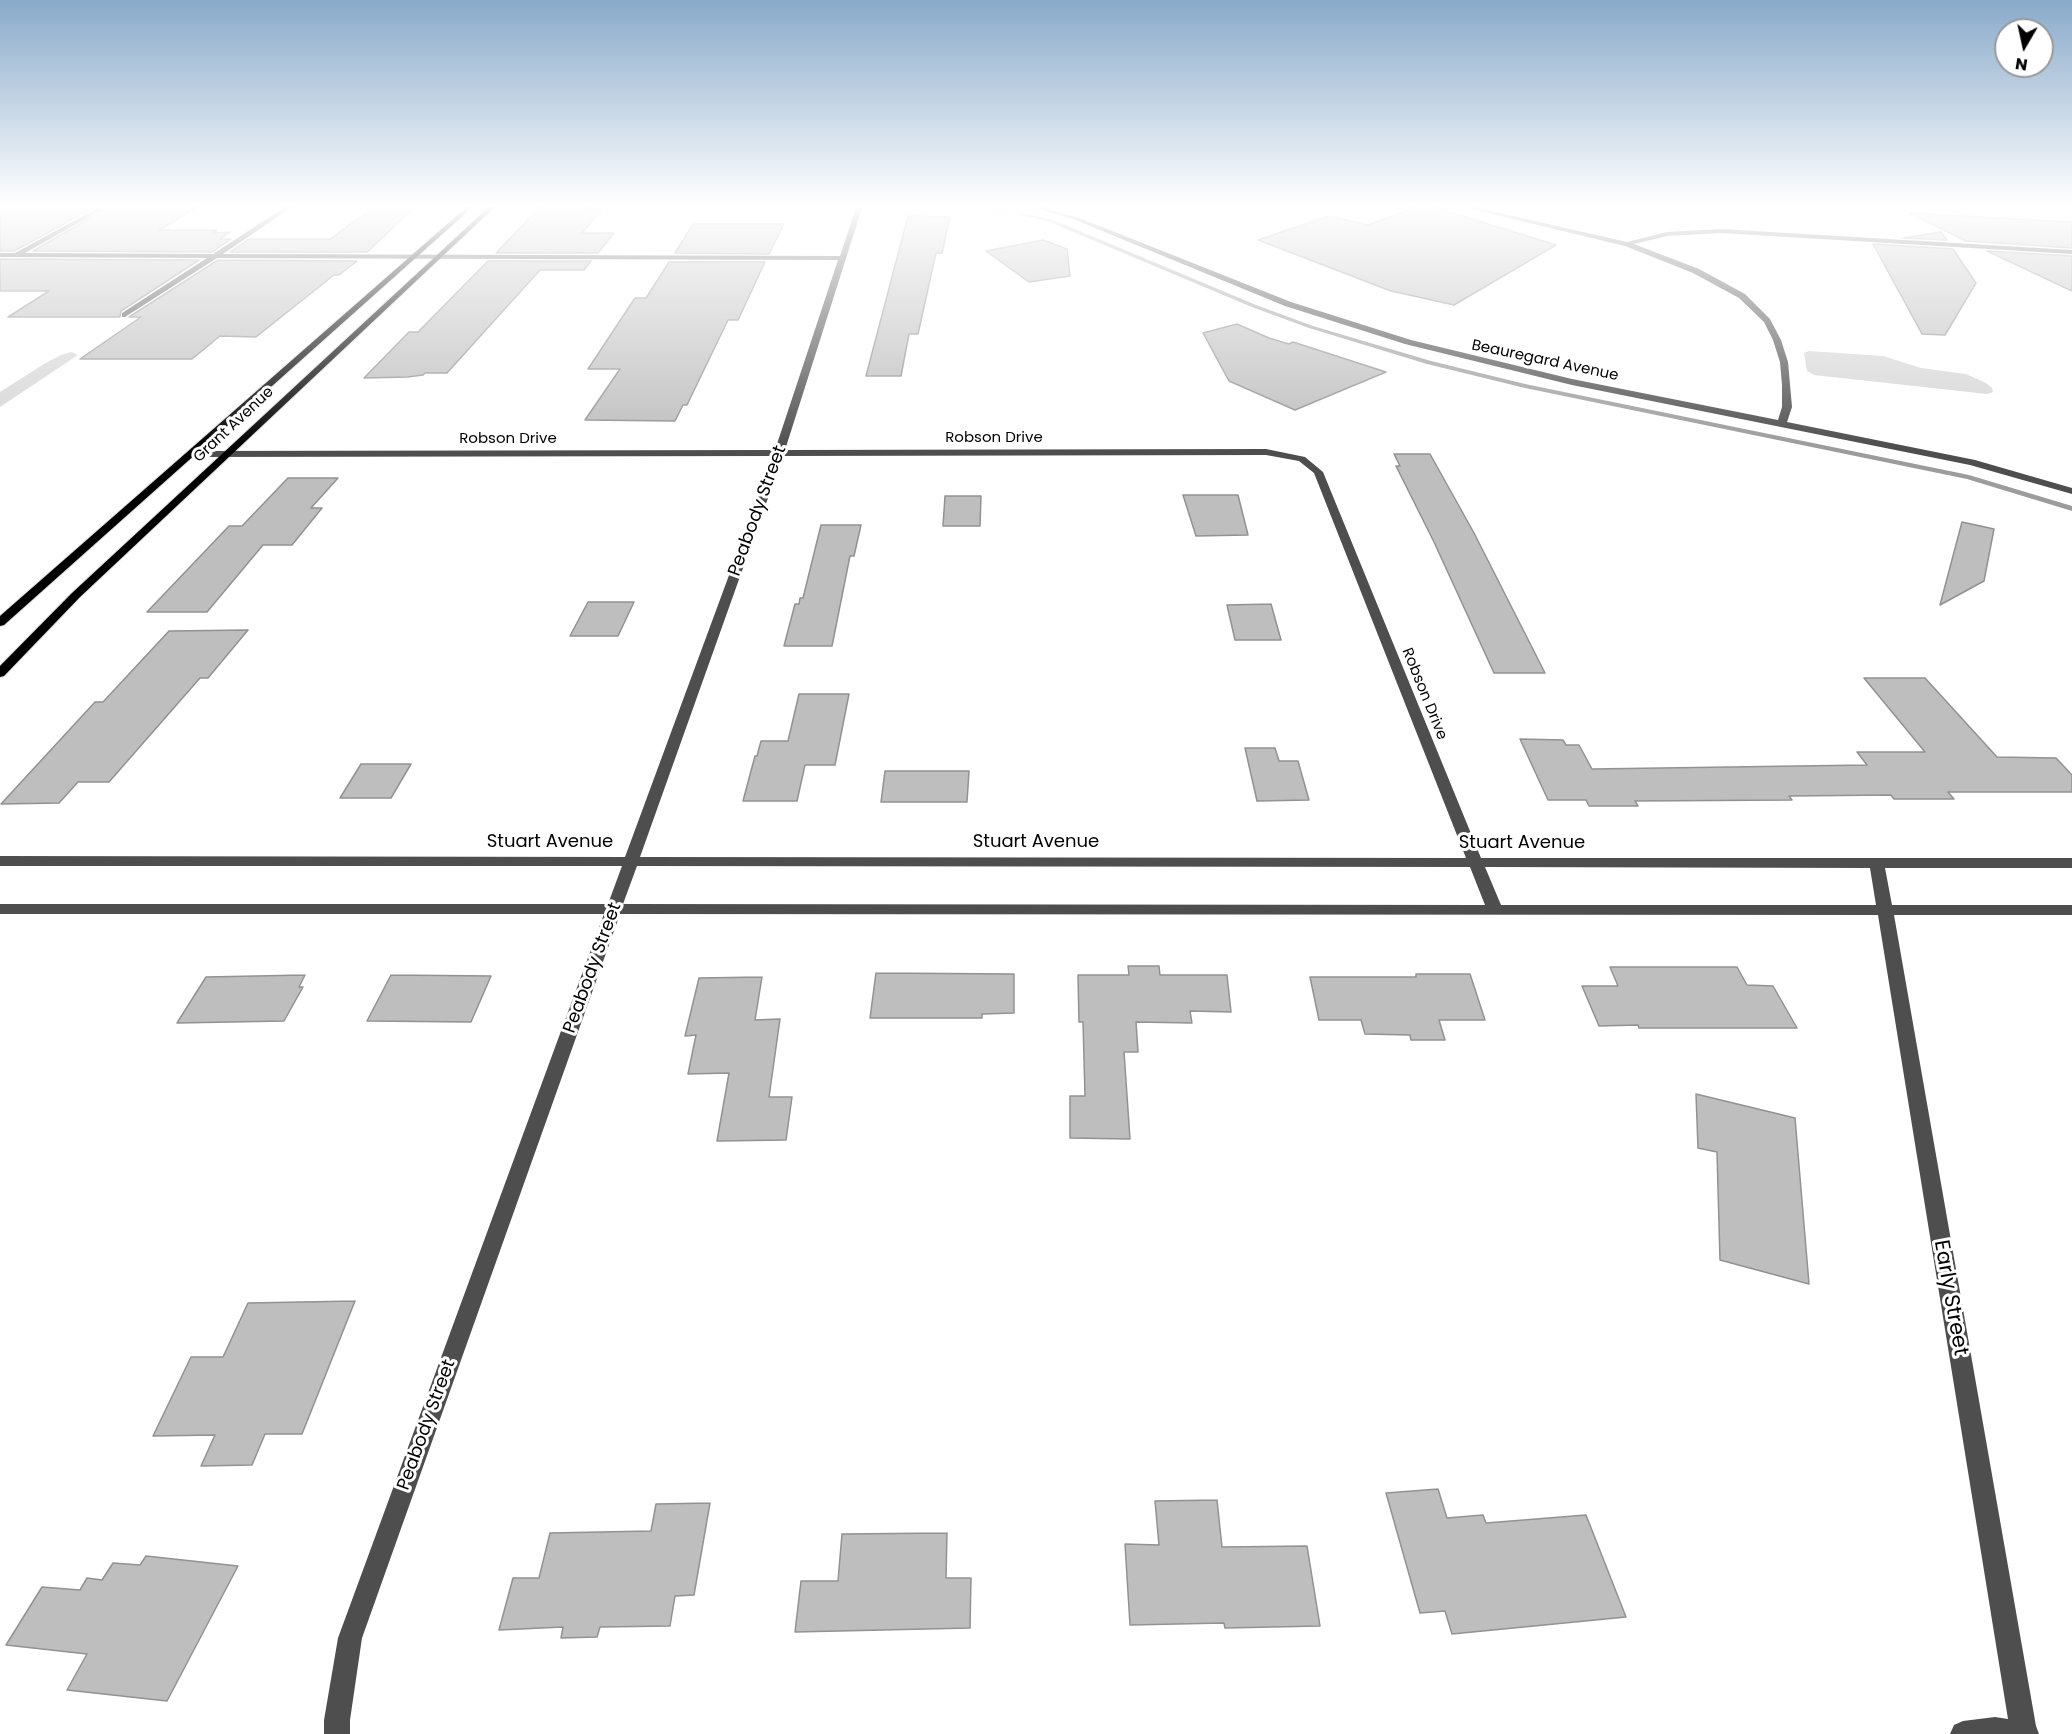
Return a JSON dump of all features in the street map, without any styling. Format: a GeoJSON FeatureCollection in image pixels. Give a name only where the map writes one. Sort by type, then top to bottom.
{"type":"FeatureCollection","features":[{"type":"Feature","properties":{"kind":"main road","name":"Grant Avenue"},"geometry":{"type":"LineString","coordinates":[[0,622],[380,286]]}},
{"type":"Feature","properties":{"kind":"main road","name":"Grant Avenue"},"geometry":{"type":"LineString","coordinates":[[0,673],[76,595],[408,286]]}},
{"type":"Feature","properties":{"kind":"street"},"geometry":{"type":"LineString","coordinates":[[125,315],[168,286]]}},
{"type":"Feature","properties":{"kind":"street","name":"Peabody Street"},"geometry":{"type":"LineString","coordinates":[[337,1734],[337,1720],[350,1638],[779,453],[834,286]]}},
{"type":"Feature","properties":{"kind":"street","name":"Beauregard Avenue"},"geometry":{"type":"LineString","coordinates":[[1243,286],[1288,304],[1408,342],[1572,382],[1972,462],[2072,491]]}},
{"type":"Feature","properties":{"kind":"street"},"geometry":{"type":"LineString","coordinates":[[1725,286],[1742,296],[1767,321],[1778,340],[1784,362],[1787,407],[1782,424]]}},
{"type":"Feature","properties":{"kind":"street","name":"Robson Drive"},"geometry":{"type":"LineString","coordinates":[[191,454],[1266,452],[1302,459],[1318,472],[1495,910]]}},
{"type":"Feature","properties":{"kind":"street","name":"Stuart Avenue"},"geometry":{"type":"LineString","coordinates":[[0,861],[2072,864]]}},
{"type":"Feature","properties":{"kind":"street","name":"Early Street"},"geometry":{"type":"LineString","coordinates":[[1876,863],[2024,1734]]}},
{"type":"Feature","properties":{"kind":"street"},"geometry":{"type":"LineString","coordinates":[[0,909],[2072,910]]}},
{"type":"Feature","properties":{"kind":"street"},"geometry":{"type":"LineString","coordinates":[[1963,1734],[1995,1730],[2024,1734]]}},
{"type":"Feature","properties":{"kind":"shaded area"},"geometry":{"type":"Polygon","coordinates":[[[1809,351],[1883,356],[1921,368],[1966,374],[1986,383],[1993,392],[1987,394],[1814,375],[1807,371],[1804,353],[1809,351]]]}},
{"type":"Feature","properties":{"kind":"shaded area"},"geometry":{"type":"Polygon","coordinates":[[[71,352],[78,355],[0,407],[0,392],[44,364],[71,352]]]}},
{"type":"Feature","properties":{"kind":"building"},"geometry":{"type":"Polygon","coordinates":[[[0,286],[159,286],[121,311],[120,317],[8,317],[49,291],[0,291],[0,286]]]}},
{"type":"Feature","properties":{"kind":"building"},"geometry":{"type":"Polygon","coordinates":[[[178,286],[320,286],[256,337],[220,336],[192,359],[80,359],[141,317],[129,317],[178,286]]]}},
{"type":"Feature","properties":{"kind":"building"},"geometry":{"type":"Polygon","coordinates":[[[463,286],[526,286],[447,373],[364,378],[409,332],[418,332],[463,286]]]}},
{"type":"Feature","properties":{"kind":"building"},"geometry":{"type":"Polygon","coordinates":[[[654,286],[754,286],[738,320],[728,320],[687,405],[683,405],[675,421],[585,420],[620,369],[588,369],[635,298],[646,298],[654,286]]]}},
{"type":"Feature","properties":{"kind":"building"},"geometry":{"type":"Polygon","coordinates":[[[890,286],[929,286],[918,334],[909,334],[901,376],[866,376],[890,286]]]}},
{"type":"Feature","properties":{"kind":"building"},"geometry":{"type":"Polygon","coordinates":[[[1378,286],[1486,286],[1454,305],[1378,286]]]}},
{"type":"Feature","properties":{"kind":"building"},"geometry":{"type":"Polygon","coordinates":[[[1896,286],[1974,286],[1945,335],[1922,334],[1896,286]]]}},
{"type":"Feature","properties":{"kind":"building"},"geometry":{"type":"Polygon","coordinates":[[[2061,286],[2072,286],[2072,291],[2061,286]]]}},
{"type":"Feature","properties":{"kind":"building"},"geometry":{"type":"Polygon","coordinates":[[[1237,324],[1269,338],[1289,344],[1293,342],[1386,372],[1295,410],[1229,381],[1203,333],[1237,324]]]}},
{"type":"Feature","properties":{"kind":"building"},"geometry":{"type":"Polygon","coordinates":[[[1394,454],[1430,454],[1474,533],[1545,673],[1494,673],[1434,542],[1396,466],[1400,466],[1394,454]]]}},
{"type":"Feature","properties":{"kind":"building"},"geometry":{"type":"Polygon","coordinates":[[[288,478],[338,478],[311,508],[322,508],[292,545],[263,545],[207,612],[147,612],[229,526],[242,526],[288,478]]]}},
{"type":"Feature","properties":{"kind":"building"},"geometry":{"type":"Polygon","coordinates":[[[1183,495],[1238,495],[1248,535],[1196,536],[1183,495]]]}},
{"type":"Feature","properties":{"kind":"building"},"geometry":{"type":"Polygon","coordinates":[[[945,496],[981,496],[980,526],[943,526],[945,496]]]}},
{"type":"Feature","properties":{"kind":"building"},"geometry":{"type":"Polygon","coordinates":[[[1962,522],[1994,529],[1984,581],[1940,605],[1962,522]]]}},
{"type":"Feature","properties":{"kind":"building"},"geometry":{"type":"Polygon","coordinates":[[[821,525],[861,525],[854,556],[850,556],[832,646],[784,646],[795,604],[799,604],[800,598],[803,598],[821,525]]]}},
{"type":"Feature","properties":{"kind":"building"},"geometry":{"type":"Polygon","coordinates":[[[588,602],[634,602],[618,636],[570,636],[588,602]]]}},
{"type":"Feature","properties":{"kind":"building"},"geometry":{"type":"Polygon","coordinates":[[[1271,604],[1281,640],[1235,640],[1227,605],[1271,604]]]}},
{"type":"Feature","properties":{"kind":"building"},"geometry":{"type":"Polygon","coordinates":[[[248,630],[208,678],[200,678],[109,782],[78,782],[59,803],[1,804],[95,702],[103,702],[169,631],[248,630]]]}},
{"type":"Feature","properties":{"kind":"building"},"geometry":{"type":"Polygon","coordinates":[[[1864,678],[1925,678],[1997,757],[2056,758],[2072,775],[2072,792],[1948,792],[1954,799],[1894,799],[1891,795],[1789,796],[1792,800],[1635,801],[1638,806],[1589,806],[1586,800],[1548,800],[1520,739],[1563,740],[1566,745],[1579,745],[1592,769],[1867,765],[1857,752],[1925,752],[1864,678]]]}},
{"type":"Feature","properties":{"kind":"building"},"geometry":{"type":"Polygon","coordinates":[[[799,694],[849,694],[835,765],[805,765],[797,801],[743,801],[761,741],[788,741],[799,694]]]}},
{"type":"Feature","properties":{"kind":"building"},"geometry":{"type":"Polygon","coordinates":[[[1245,748],[1275,748],[1279,761],[1298,761],[1309,800],[1257,801],[1245,748]]]}},
{"type":"Feature","properties":{"kind":"building"},"geometry":{"type":"Polygon","coordinates":[[[361,764],[411,764],[391,798],[340,798],[361,764]]]}},
{"type":"Feature","properties":{"kind":"building"},"geometry":{"type":"Polygon","coordinates":[[[885,771],[969,771],[967,802],[881,802],[885,771]]]}},
{"type":"Feature","properties":{"kind":"building"},"geometry":{"type":"Polygon","coordinates":[[[1128,966],[1159,966],[1160,975],[1227,975],[1231,1012],[1190,1011],[1192,1023],[1136,1022],[1138,1052],[1124,1052],[1130,1139],[1070,1138],[1070,1096],[1085,1096],[1083,1022],[1079,1022],[1078,975],[1129,975],[1128,966]]]}},
{"type":"Feature","properties":{"kind":"building"},"geometry":{"type":"Polygon","coordinates":[[[1610,967],[1737,967],[1747,985],[1773,986],[1797,1028],[1599,1026],[1582,986],[1618,986],[1610,967]]]}},
{"type":"Feature","properties":{"kind":"building"},"geometry":{"type":"Polygon","coordinates":[[[876,973],[1014,974],[1014,1013],[982,1014],[982,1018],[870,1018],[876,973]]]}},
{"type":"Feature","properties":{"kind":"building"},"geometry":{"type":"Polygon","coordinates":[[[1416,974],[1470,974],[1485,1020],[1439,1020],[1445,1040],[1411,1040],[1410,1035],[1365,1034],[1361,1020],[1319,1020],[1310,977],[1416,977],[1416,974]]]}},
{"type":"Feature","properties":{"kind":"building"},"geometry":{"type":"Polygon","coordinates":[[[305,975],[299,987],[303,987],[284,1021],[177,1023],[206,977],[305,975]]]}},
{"type":"Feature","properties":{"kind":"building"},"geometry":{"type":"Polygon","coordinates":[[[391,975],[491,976],[471,1022],[367,1021],[391,975]]]}},
{"type":"Feature","properties":{"kind":"building"},"geometry":{"type":"Polygon","coordinates":[[[762,977],[755,1020],[780,1019],[769,1097],[792,1097],[786,1140],[717,1141],[729,1073],[688,1074],[696,1035],[685,1036],[699,978],[762,977]]]}},
{"type":"Feature","properties":{"kind":"building"},"geometry":{"type":"Polygon","coordinates":[[[1696,1094],[1795,1118],[1809,1284],[1720,1260],[1717,1152],[1698,1148],[1696,1094]]]}},
{"type":"Feature","properties":{"kind":"building"},"geometry":{"type":"Polygon","coordinates":[[[355,1301],[302,1434],[265,1434],[252,1465],[201,1466],[215,1435],[153,1436],[191,1357],[223,1357],[248,1303],[355,1301]]]}},
{"type":"Feature","properties":{"kind":"building"},"geometry":{"type":"Polygon","coordinates":[[[1438,1489],[1447,1518],[1483,1515],[1486,1523],[1586,1515],[1626,1617],[1452,1634],[1445,1611],[1420,1613],[1386,1493],[1438,1489]]]}},
{"type":"Feature","properties":{"kind":"building"},"geometry":{"type":"Polygon","coordinates":[[[1217,1500],[1222,1547],[1307,1546],[1320,1626],[1225,1628],[1224,1623],[1130,1625],[1125,1544],[1159,1545],[1155,1501],[1217,1500]]]}},
{"type":"Feature","properties":{"kind":"building"},"geometry":{"type":"Polygon","coordinates":[[[710,1503],[694,1595],[675,1596],[670,1626],[600,1627],[597,1637],[561,1638],[563,1627],[499,1630],[513,1578],[539,1578],[550,1533],[651,1531],[656,1504],[710,1503]]]}},
{"type":"Feature","properties":{"kind":"building"},"geometry":{"type":"Polygon","coordinates":[[[947,1533],[946,1578],[971,1578],[970,1628],[795,1632],[801,1581],[838,1581],[842,1534],[947,1533]]]}},
{"type":"Feature","properties":{"kind":"building"},"geometry":{"type":"Polygon","coordinates":[[[146,1556],[238,1566],[167,1701],[67,1690],[87,1654],[6,1645],[42,1587],[80,1590],[87,1578],[102,1580],[113,1563],[140,1565],[146,1556]]]}},
{"type":"Feature","properties":{"kind":"waterway"},"geometry":{"type":"LineString","coordinates":[[1206,286],[1311,327],[1429,363],[1525,386],[1969,477],[2072,509]]}}]}
